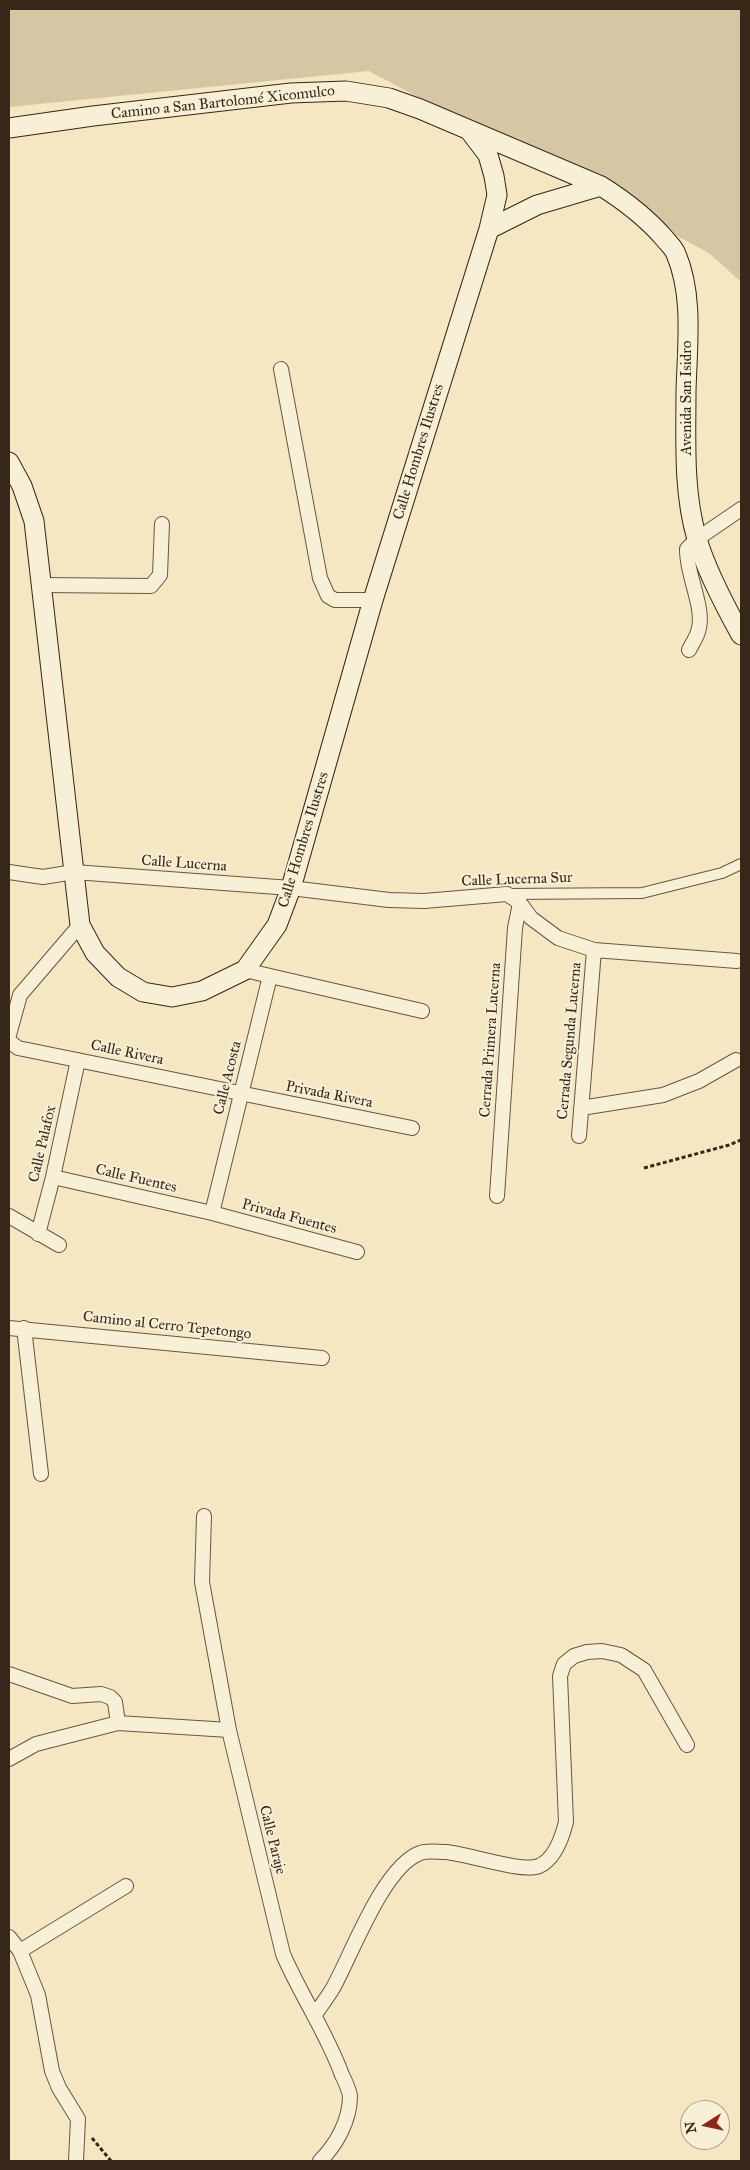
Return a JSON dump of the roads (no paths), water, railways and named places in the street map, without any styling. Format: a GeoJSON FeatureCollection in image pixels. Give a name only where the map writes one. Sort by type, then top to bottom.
{"type":"FeatureCollection","features":[{"type":"Feature","properties":{"kind":"main road","name":"Camino a San Bartolomé Xicomulco"},"geometry":{"type":"LineString","coordinates":[[9,128],[291,93],[346,91],[389,98],[420,109],[601,186]]}},
{"type":"Feature","properties":{"kind":"main road","name":"Calle Hombres Ilustres"},"geometry":{"type":"LineString","coordinates":[[9,462],[22,486],[34,521],[80,926],[95,953],[118,977],[143,992],[172,997],[202,991],[246,970],[277,925],[291,888],[373,600],[489,229],[497,194],[494,176],[488,155],[469,130]]}},
{"type":"Feature","properties":{"kind":"main road"},"geometry":{"type":"LineString","coordinates":[[489,229],[537,205],[601,186]]}},
{"type":"Feature","properties":{"kind":"main road","name":"Avenida San Isidro"},"geometry":{"type":"LineString","coordinates":[[601,186],[648,220],[676,252],[685,289],[688,332],[687,456],[689,495],[697,539],[741,635]]}},
{"type":"Feature","properties":{"kind":"street"},"geometry":{"type":"LineString","coordinates":[[281,369],[320,578],[328,596],[334,600],[373,600]]}},
{"type":"Feature","properties":{"kind":"street"},"geometry":{"type":"LineString","coordinates":[[689,650],[699,630],[699,607],[686,562],[687,549],[697,539],[741,509]]}},
{"type":"Feature","properties":{"kind":"street"},"geometry":{"type":"LineString","coordinates":[[42,585],[151,586],[160,575],[162,524]]}},
{"type":"Feature","properties":{"kind":"street","name":"Calle Lucerna Sur"},"geometry":{"type":"LineString","coordinates":[[291,888],[398,901],[424,901],[507,894],[642,893],[722,873],[741,864]]}},
{"type":"Feature","properties":{"kind":"street"},"geometry":{"type":"LineString","coordinates":[[9,872],[43,877],[74,872]]}},
{"type":"Feature","properties":{"kind":"street","name":"Calle Lucerna"},"geometry":{"type":"LineString","coordinates":[[74,872],[291,888]]}},
{"type":"Feature","properties":{"kind":"street"},"geometry":{"type":"LineString","coordinates":[[507,894],[520,903],[531,918],[558,938],[594,950],[737,961]]}},
{"type":"Feature","properties":{"kind":"street","name":"Cerrada Primera Lucerna"},"geometry":{"type":"LineString","coordinates":[[497,1196],[515,928],[520,903]]}},
{"type":"Feature","properties":{"kind":"street"},"geometry":{"type":"LineString","coordinates":[[9,1036],[20,995],[80,926]]}},
{"type":"Feature","properties":{"kind":"street","name":"Cerrada Segunda Lucerna"},"geometry":{"type":"LineString","coordinates":[[579,1136],[594,950]]}},
{"type":"Feature","properties":{"kind":"street"},"geometry":{"type":"LineString","coordinates":[[246,970],[422,1011]]}},
{"type":"Feature","properties":{"kind":"street","name":"Calle Acosta"},"geometry":{"type":"LineString","coordinates":[[212,1213],[270,976]]}},
{"type":"Feature","properties":{"kind":"street","name":"Calle Rivera"},"geometry":{"type":"LineString","coordinates":[[9,1041],[18,1048],[240,1094]]}},
{"type":"Feature","properties":{"kind":"street","name":"Calle Palafox"},"geometry":{"type":"LineString","coordinates":[[38,1234],[53,1177],[78,1060]]}},
{"type":"Feature","properties":{"kind":"street"},"geometry":{"type":"LineString","coordinates":[[580,1108],[663,1095],[699,1081],[736,1060]]}},
{"type":"Feature","properties":{"kind":"street","name":"Privada Rivera"},"geometry":{"type":"LineString","coordinates":[[240,1094],[412,1128]]}},
{"type":"Feature","properties":{"kind":"street","name":"Calle Fuentes"},"geometry":{"type":"LineString","coordinates":[[53,1177],[212,1213]]}},
{"type":"Feature","properties":{"kind":"street","name":"Privada Fuentes"},"geometry":{"type":"LineString","coordinates":[[212,1213],[358,1252]]}},
{"type":"Feature","properties":{"kind":"street"},"geometry":{"type":"LineString","coordinates":[[9,1216],[59,1245]]}},
{"type":"Feature","properties":{"kind":"street","name":"Camino al Cerro Tepetongo"},"geometry":{"type":"LineString","coordinates":[[9,1328],[322,1358]]}},
{"type":"Feature","properties":{"kind":"street"},"geometry":{"type":"LineString","coordinates":[[24,1328],[41,1474]]}},
{"type":"Feature","properties":{"kind":"street","name":"Calle Paraje"},"geometry":{"type":"LineString","coordinates":[[204,1516],[202,1582],[229,1730],[283,1954],[296,1984],[335,2054],[350,2096],[346,2117],[338,2138],[320,2161]]}},
{"type":"Feature","properties":{"kind":"street"},"geometry":{"type":"LineString","coordinates":[[314,2016],[332,1988],[360,1935],[376,1899],[405,1862],[420,1853],[433,1851],[462,1854],[524,1868],[539,1866],[552,1855],[560,1842],[566,1822],[560,1676],[564,1664],[574,1656],[587,1652],[602,1651],[630,1659],[644,1670],[686,1744]]}},
{"type":"Feature","properties":{"kind":"street"},"geometry":{"type":"LineString","coordinates":[[9,1674],[72,1696],[101,1694],[110,1697],[114,1702],[118,1723]]}},
{"type":"Feature","properties":{"kind":"street"},"geometry":{"type":"LineString","coordinates":[[9,1759],[36,1744],[118,1723],[229,1730]]}},
{"type":"Feature","properties":{"kind":"street"},"geometry":{"type":"LineString","coordinates":[[20,1952],[126,1886]]}},
{"type":"Feature","properties":{"kind":"street"},"geometry":{"type":"LineString","coordinates":[[9,1937],[20,1952],[38,1996],[52,2072],[59,2088],[78,2119],[76,2161]]}}]}
